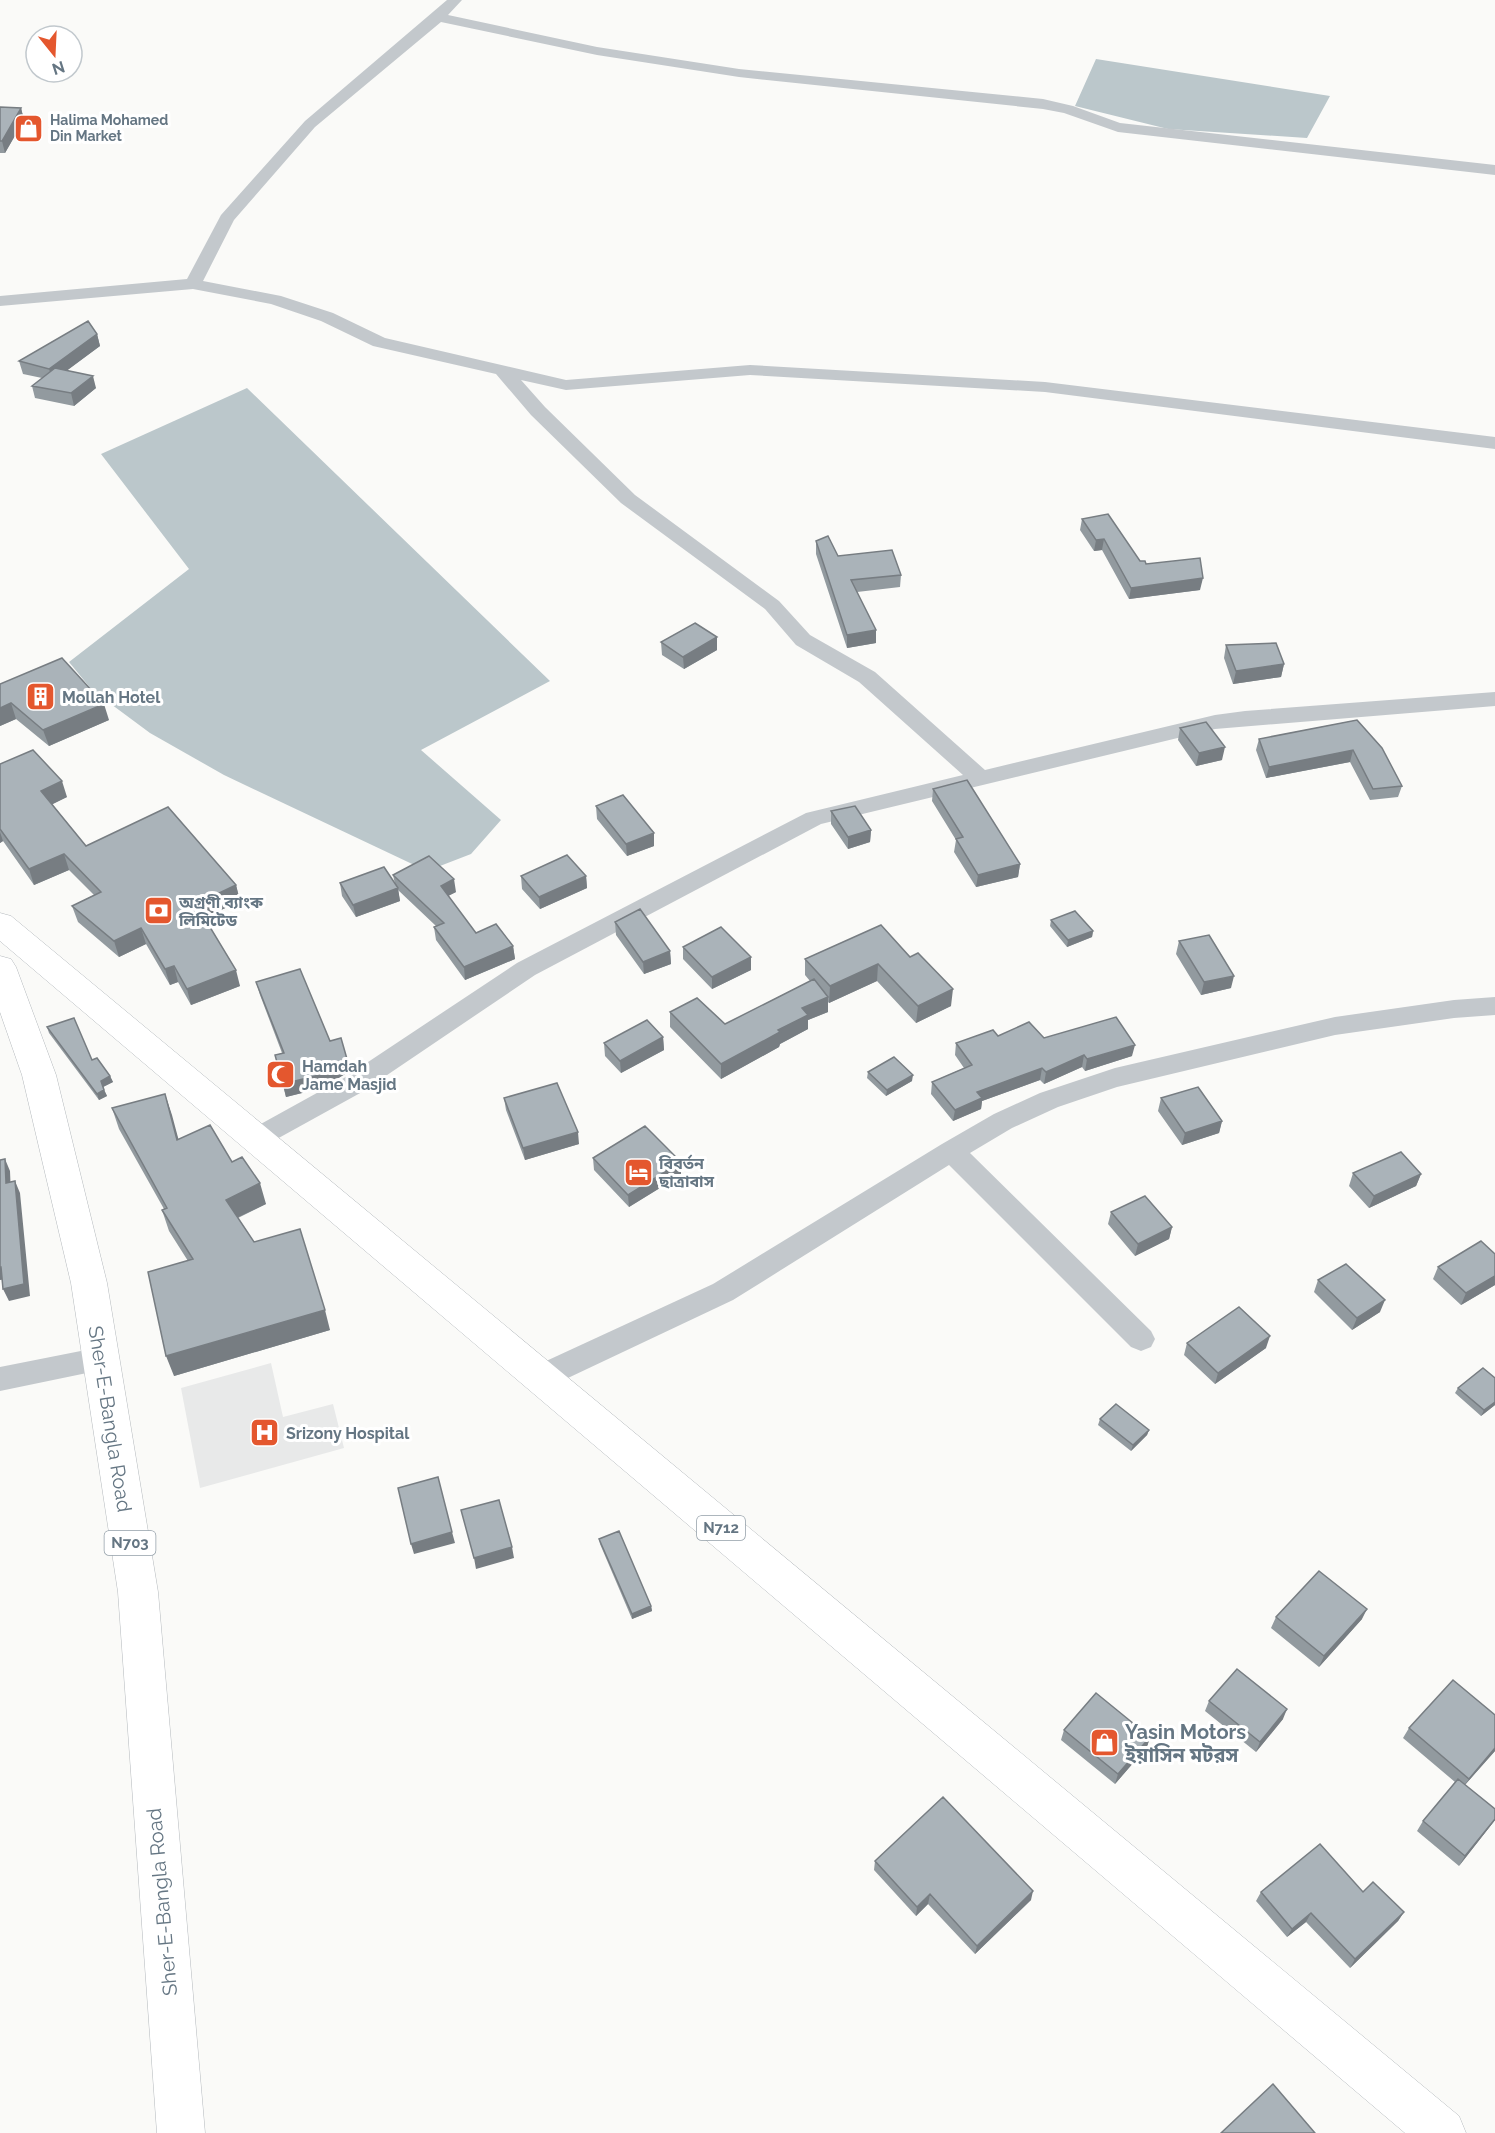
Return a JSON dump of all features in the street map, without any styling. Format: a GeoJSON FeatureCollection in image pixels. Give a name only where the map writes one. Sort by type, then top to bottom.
{"type":"FeatureCollection","features":[{"type":"Feature","properties":{"kind":"highway","name":"N712"},"geometry":{"type":"LineString","coordinates":[[0,924],[1442,2133]]}},
{"type":"Feature","properties":{"kind":"highway","name":"Sher-E-Bangla Road"},"geometry":{"type":"LineString","coordinates":[[0,967],[39,1075],[89,1283],[138,1592],[181,2133]]}},
{"type":"Feature","properties":{"kind":"street"},"geometry":{"type":"LineString","coordinates":[[193,284],[227,219],[310,124],[438,17],[455,0]]}},
{"type":"Feature","properties":{"kind":"street"},"geometry":{"type":"LineString","coordinates":[[438,17],[597,51],[739,73],[1043,104],[1068,109],[1118,127],[1495,170]]}},
{"type":"Feature","properties":{"kind":"street"},"geometry":{"type":"LineString","coordinates":[[0,302],[193,284],[275,300],[327,317],[379,342],[566,385],[750,370],[1045,387],[1495,443]]}},
{"type":"Feature","properties":{"kind":"street"},"geometry":{"type":"LineString","coordinates":[[501,369],[538,411],[628,499],[772,605],[809,644],[867,677],[979,777]]}},
{"type":"Feature","properties":{"kind":"street"},"geometry":{"type":"LineString","coordinates":[[257,1138],[353,1085],[526,969],[814,818],[1215,722],[1495,699]]}},
{"type":"Feature","properties":{"kind":"street"},"geometry":{"type":"LineString","coordinates":[[541,1377],[723,1292],[951,1151],[1012,1116],[1050,1100],[1115,1078],[1335,1026],[1454,1009],[1495,1006]]}},
{"type":"Feature","properties":{"kind":"street"},"geometry":{"type":"LineString","coordinates":[[951,1151],[1141,1339]]}},
{"type":"Feature","properties":{"kind":"street"},"geometry":{"type":"LineString","coordinates":[[0,1379],[101,1359]]}},
{"type":"Feature","properties":{"kind":"shaded area"},"geometry":{"type":"Polygon","coordinates":[[[1096,59],[1330,96],[1307,138],[1168,129],[1075,106],[1096,59]]]}},
{"type":"Feature","properties":{"kind":"shaded area"},"geometry":{"type":"Polygon","coordinates":[[[247,388],[550,681],[421,750],[501,820],[471,854],[427,871],[224,775],[150,733],[92,690],[69,662],[189,569],[101,454],[247,388]]]}},
{"type":"Feature","properties":{"kind":"shaded area","name":"Srizony Hospital"},"geometry":{"type":"Polygon","coordinates":[[[271,1363],[283,1417],[333,1404],[344,1448],[200,1488],[181,1388],[271,1363]]]}},
{"type":"Feature","properties":{"kind":"building"},"geometry":{"type":"Polygon","coordinates":[[[0,107],[21,108],[2,141],[0,141],[0,107]]]}},
{"type":"Feature","properties":{"kind":"building"},"geometry":{"type":"Polygon","coordinates":[[[88,321],[97,334],[49,369],[19,361],[88,321]]]}},
{"type":"Feature","properties":{"kind":"building"},"geometry":{"type":"Polygon","coordinates":[[[55,368],[93,376],[71,393],[32,386],[55,368]]]}},
{"type":"Feature","properties":{"kind":"building"},"geometry":{"type":"Polygon","coordinates":[[[1108,514],[1140,561],[1145,561],[1146,564],[1200,558],[1203,578],[1131,588],[1104,539],[1096,540],[1082,519],[1108,514]]]}},
{"type":"Feature","properties":{"kind":"building"},"geometry":{"type":"Polygon","coordinates":[[[828,536],[838,556],[892,550],[901,575],[851,580],[876,630],[847,635],[816,541],[828,536]]]}},
{"type":"Feature","properties":{"kind":"building"},"geometry":{"type":"Polygon","coordinates":[[[695,623],[717,637],[683,657],[661,642],[695,623]]]}},
{"type":"Feature","properties":{"kind":"building"},"geometry":{"type":"Polygon","coordinates":[[[1276,643],[1284,664],[1236,671],[1226,645],[1276,643]]]}},
{"type":"Feature","properties":{"kind":"building"},"geometry":{"type":"Polygon","coordinates":[[[62,658],[104,704],[43,730],[11,703],[0,708],[0,684],[62,658]]]}},
{"type":"Feature","properties":{"kind":"building"},"geometry":{"type":"Polygon","coordinates":[[[1357,720],[1382,748],[1402,786],[1373,789],[1353,750],[1269,767],[1259,739],[1357,720]]]}},
{"type":"Feature","properties":{"kind":"building"},"geometry":{"type":"Polygon","coordinates":[[[1206,722],[1225,747],[1199,753],[1180,728],[1206,722]]]}},
{"type":"Feature","properties":{"kind":"building"},"geometry":{"type":"Polygon","coordinates":[[[33,750],[62,781],[41,791],[86,846],[168,807],[236,885],[196,904],[236,970],[187,989],[174,966],[165,969],[141,928],[114,941],[72,906],[101,892],[64,854],[29,869],[0,829],[0,764],[33,750]]]}},
{"type":"Feature","properties":{"kind":"building"},"geometry":{"type":"Polygon","coordinates":[[[967,780],[1020,864],[978,875],[956,839],[963,837],[933,789],[967,780]]]}},
{"type":"Feature","properties":{"kind":"building"},"geometry":{"type":"Polygon","coordinates":[[[623,795],[654,833],[626,844],[596,806],[623,795]]]}},
{"type":"Feature","properties":{"kind":"building"},"geometry":{"type":"Polygon","coordinates":[[[855,806],[871,830],[848,837],[831,811],[855,806]]]}},
{"type":"Feature","properties":{"kind":"building"},"geometry":{"type":"Polygon","coordinates":[[[567,855],[586,876],[539,897],[521,876],[567,855]]]}},
{"type":"Feature","properties":{"kind":"building"},"geometry":{"type":"Polygon","coordinates":[[[429,856],[454,879],[441,886],[476,933],[496,924],[513,946],[464,967],[434,927],[444,923],[393,875],[429,856]]]}},
{"type":"Feature","properties":{"kind":"building"},"geometry":{"type":"Polygon","coordinates":[[[384,867],[398,888],[353,905],[340,883],[384,867]]]}},
{"type":"Feature","properties":{"kind":"building"},"geometry":{"type":"Polygon","coordinates":[[[640,909],[670,951],[643,962],[615,922],[640,909]]]}},
{"type":"Feature","properties":{"kind":"building"},"geometry":{"type":"Polygon","coordinates":[[[1075,911],[1093,931],[1068,940],[1051,920],[1075,911]]]}},
{"type":"Feature","properties":{"kind":"building"},"geometry":{"type":"Polygon","coordinates":[[[881,925],[910,957],[918,953],[953,989],[918,1006],[878,964],[830,986],[805,959],[881,925]]]}},
{"type":"Feature","properties":{"kind":"building"},"geometry":{"type":"Polygon","coordinates":[[[721,927],[751,957],[712,977],[683,947],[721,927]]]}},
{"type":"Feature","properties":{"kind":"building"},"geometry":{"type":"Polygon","coordinates":[[[1209,935],[1234,976],[1204,982],[1179,941],[1209,935]]]}},
{"type":"Feature","properties":{"kind":"building"},"geometry":{"type":"Polygon","coordinates":[[[300,969],[330,1041],[341,1038],[347,1059],[319,1075],[283,1084],[275,1055],[284,1053],[256,982],[300,969]]]}},
{"type":"Feature","properties":{"kind":"building"},"geometry":{"type":"Polygon","coordinates":[[[814,979],[828,997],[802,1008],[808,1015],[721,1064],[670,1012],[697,998],[725,1024],[814,979]]]}},
{"type":"Feature","properties":{"kind":"building"},"geometry":{"type":"Polygon","coordinates":[[[1116,1017],[1135,1045],[1087,1059],[1084,1055],[1046,1072],[1042,1068],[977,1092],[982,1098],[955,1110],[932,1082],[972,1065],[956,1043],[993,1030],[998,1036],[1029,1022],[1044,1038],[1116,1017]]]}},
{"type":"Feature","properties":{"kind":"building"},"geometry":{"type":"Polygon","coordinates":[[[74,1018],[92,1060],[97,1058],[110,1076],[101,1081],[104,1090],[97,1094],[47,1027],[74,1018]]]}},
{"type":"Feature","properties":{"kind":"building"},"geometry":{"type":"Polygon","coordinates":[[[647,1020],[663,1037],[620,1061],[604,1043],[647,1020]]]}},
{"type":"Feature","properties":{"kind":"building"},"geometry":{"type":"Polygon","coordinates":[[[894,1057],[913,1075],[887,1090],[868,1072],[894,1057]]]}},
{"type":"Feature","properties":{"kind":"building"},"geometry":{"type":"Polygon","coordinates":[[[557,1083],[578,1132],[523,1148],[504,1098],[557,1083]]]}},
{"type":"Feature","properties":{"kind":"building"},"geometry":{"type":"Polygon","coordinates":[[[1198,1087],[1222,1121],[1185,1133],[1161,1098],[1198,1087]]]}},
{"type":"Feature","properties":{"kind":"building"},"geometry":{"type":"Polygon","coordinates":[[[165,1094],[177,1140],[210,1125],[232,1162],[242,1157],[260,1183],[226,1200],[254,1242],[300,1229],[325,1310],[166,1356],[148,1272],[193,1259],[162,1210],[167,1208],[112,1108],[165,1094]]]}},
{"type":"Feature","properties":{"kind":"building","name":"বিবর্তন ছাত্রাবাস"},"geometry":{"type":"Polygon","coordinates":[[[645,1126],[681,1162],[628,1195],[593,1158],[645,1126]]]}},
{"type":"Feature","properties":{"kind":"building"},"geometry":{"type":"Polygon","coordinates":[[[1401,1152],[1421,1174],[1374,1196],[1353,1173],[1401,1152]]]}},
{"type":"Feature","properties":{"kind":"building"},"geometry":{"type":"Polygon","coordinates":[[[5,1159],[6,1183],[15,1181],[24,1284],[3,1289],[0,1267],[0,1160],[5,1159]]]}},
{"type":"Feature","properties":{"kind":"building"},"geometry":{"type":"Polygon","coordinates":[[[1145,1196],[1172,1227],[1138,1244],[1111,1212],[1145,1196]]]}},
{"type":"Feature","properties":{"kind":"building"},"geometry":{"type":"Polygon","coordinates":[[[1481,1241],[1495,1254],[1495,1276],[1466,1293],[1438,1267],[1481,1241]]]}},
{"type":"Feature","properties":{"kind":"building"},"geometry":{"type":"Polygon","coordinates":[[[1346,1264],[1385,1300],[1357,1318],[1318,1280],[1346,1264]]]}},
{"type":"Feature","properties":{"kind":"building"},"geometry":{"type":"Polygon","coordinates":[[[1239,1307],[1270,1336],[1218,1373],[1187,1343],[1239,1307]]]}},
{"type":"Feature","properties":{"kind":"building"},"geometry":{"type":"Polygon","coordinates":[[[1483,1368],[1495,1378],[1495,1402],[1484,1410],[1458,1388],[1483,1368]]]}},
{"type":"Feature","properties":{"kind":"building"},"geometry":{"type":"Polygon","coordinates":[[[1116,1404],[1149,1430],[1133,1445],[1100,1419],[1116,1404]]]}},
{"type":"Feature","properties":{"kind":"building"},"geometry":{"type":"Polygon","coordinates":[[[438,1477],[452,1532],[411,1544],[398,1488],[438,1477]]]}},
{"type":"Feature","properties":{"kind":"building"},"geometry":{"type":"Polygon","coordinates":[[[499,1500],[512,1547],[474,1558],[461,1510],[499,1500]]]}},
{"type":"Feature","properties":{"kind":"building"},"geometry":{"type":"Polygon","coordinates":[[[619,1531],[651,1606],[632,1614],[599,1539],[619,1531]]]}},
{"type":"Feature","properties":{"kind":"building"},"geometry":{"type":"Polygon","coordinates":[[[1319,1571],[1367,1609],[1324,1656],[1276,1617],[1319,1571]]]}},
{"type":"Feature","properties":{"kind":"building"},"geometry":{"type":"Polygon","coordinates":[[[1237,1669],[1287,1709],[1260,1742],[1209,1701],[1237,1669]]]}},
{"type":"Feature","properties":{"kind":"building"},"geometry":{"type":"Polygon","coordinates":[[[1453,1680],[1495,1715],[1495,1748],[1469,1779],[1409,1728],[1453,1680]]]}},
{"type":"Feature","properties":{"kind":"building","name":"Yasin Motors ইয়াসিন মটরস"},"geometry":{"type":"Polygon","coordinates":[[[1096,1693],[1150,1737],[1118,1774],[1064,1730],[1096,1693]]]}},
{"type":"Feature","properties":{"kind":"building"},"geometry":{"type":"Polygon","coordinates":[[[1458,1779],[1495,1809],[1495,1819],[1465,1856],[1423,1821],[1458,1779]]]}},
{"type":"Feature","properties":{"kind":"building"},"geometry":{"type":"Polygon","coordinates":[[[943,1797],[1033,1891],[977,1946],[930,1894],[917,1907],[875,1861],[943,1797]]]}},
{"type":"Feature","properties":{"kind":"building"},"geometry":{"type":"Polygon","coordinates":[[[1320,1844],[1363,1892],[1373,1882],[1404,1912],[1355,1959],[1311,1913],[1292,1929],[1261,1892],[1320,1844]]]}},
{"type":"Feature","properties":{"kind":"building"},"geometry":{"type":"Polygon","coordinates":[[[1273,2084],[1315,2133],[1221,2133],[1273,2084]]]}},
{"type":"Feature","properties":{"kind":"place","name":"Halima Mohamed Din Market"},"geometry":{"type":"Point","coordinates":[29,128]}},
{"type":"Feature","properties":{"kind":"place","name":"Mollah Hotel"},"geometry":{"type":"Point","coordinates":[41,697]}},
{"type":"Feature","properties":{"kind":"place","name":"অগ্রণী ব্যাংক লিমিটেড"},"geometry":{"type":"Point","coordinates":[158,911]}},
{"type":"Feature","properties":{"kind":"place","name":"Hamdah Jame Masjid"},"geometry":{"type":"Point","coordinates":[281,1075]}},
{"type":"Feature","properties":{"kind":"place","name":"বিবর্তন ছাত্রাবাস"},"geometry":{"type":"Point","coordinates":[638,1172]}},
{"type":"Feature","properties":{"kind":"place","name":"Srizony Hospital"},"geometry":{"type":"Point","coordinates":[265,1433]}},
{"type":"Feature","properties":{"kind":"place","name":"Yasin Motors ইয়াসিন মটরস"},"geometry":{"type":"Point","coordinates":[1104,1743]}}]}
